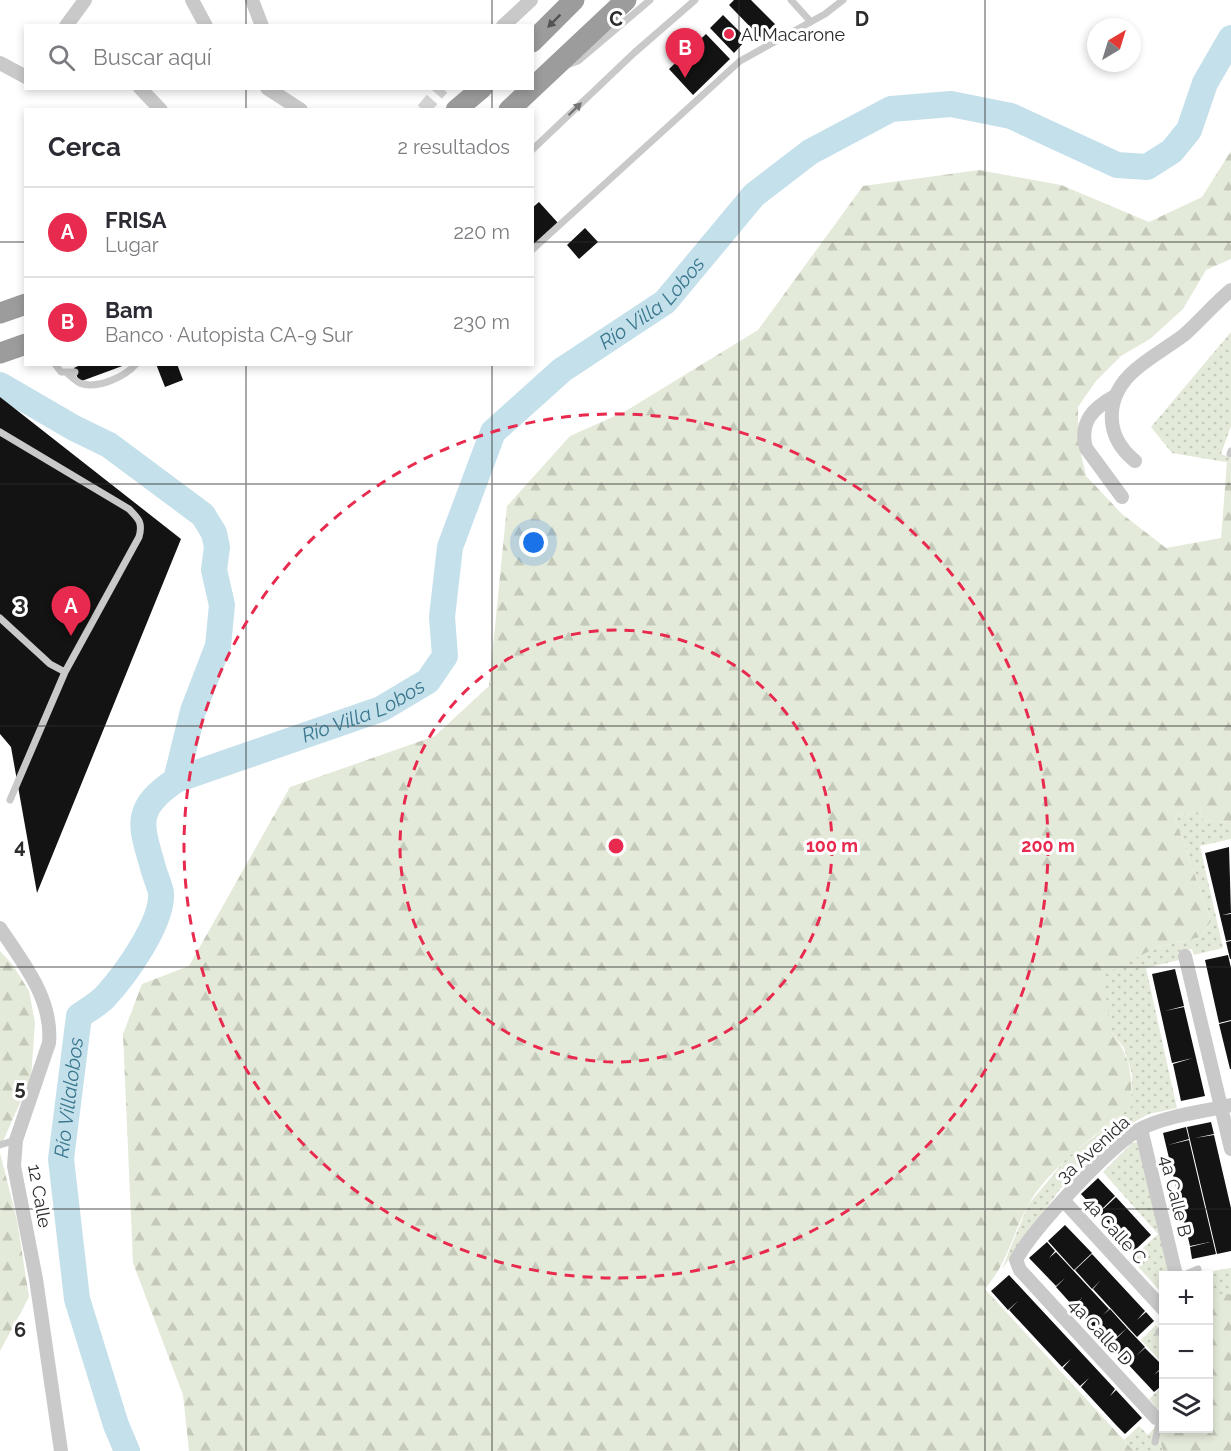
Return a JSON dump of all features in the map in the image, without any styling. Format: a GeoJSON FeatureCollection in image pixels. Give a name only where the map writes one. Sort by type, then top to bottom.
{"type":"FeatureCollection","features":[{"type":"Feature","properties":{"kind":"highway"},"geometry":{"type":"LineString","coordinates":[[534,40],[574,0]]}},
{"type":"Feature","properties":{"kind":"highway"},"geometry":{"type":"LineString","coordinates":[[534,88],[626,0]]}},
{"type":"Feature","properties":{"kind":"highway"},"geometry":{"type":"LineString","coordinates":[[458,108],[480,90]]}},
{"type":"Feature","properties":{"kind":"highway"},"geometry":{"type":"LineString","coordinates":[[511,108],[531,90]]}},
{"type":"Feature","properties":{"kind":"highway"},"geometry":{"type":"LineString","coordinates":[[0,313],[24,305]]}},
{"type":"Feature","properties":{"kind":"highway"},"geometry":{"type":"LineString","coordinates":[[0,353],[24,345]]}},
{"type":"Feature","properties":{"kind":"street"},"geometry":{"type":"LineString","coordinates":[[68,24],[85,0]]}},
{"type":"Feature","properties":{"kind":"street"},"geometry":{"type":"LineString","coordinates":[[192,0],[204,24]]}},
{"type":"Feature","properties":{"kind":"street"},"geometry":{"type":"LineString","coordinates":[[252,0],[261,24]]}},
{"type":"Feature","properties":{"kind":"street"},"geometry":{"type":"LineString","coordinates":[[505,24],[531,0]]}},
{"type":"Feature","properties":{"kind":"street"},"geometry":{"type":"LineString","coordinates":[[76,14],[84,24]]}},
{"type":"Feature","properties":{"kind":"street"},"geometry":{"type":"LineString","coordinates":[[0,63],[24,76]]}},
{"type":"Feature","properties":{"kind":"street"},"geometry":{"type":"LineString","coordinates":[[142,90],[159,108]]}},
{"type":"Feature","properties":{"kind":"street"},"geometry":{"type":"LineString","coordinates":[[270,90],[297,108]]}},
{"type":"Feature","properties":{"kind":"street"},"geometry":{"type":"LineString","coordinates":[[284,90],[288,103]]}},
{"type":"Feature","properties":{"kind":"street"},"geometry":{"type":"LineString","coordinates":[[1122,497],[1086,448],[1083,438],[1086,422],[1091,412],[1115,396],[1136,369],[1184,335],[1231,290]]}},
{"type":"Feature","properties":{"kind":"street"},"geometry":{"type":"LineString","coordinates":[[1115,396],[1110,414],[1112,429],[1119,444],[1135,460]]}},
{"type":"Feature","properties":{"kind":"street","name":"12 Calle"},"geometry":{"type":"LineString","coordinates":[[0,928],[40,991],[51,1026],[49,1043],[16,1140],[14,1166],[36,1279],[61,1451]]}},
{"type":"Feature","properties":{"kind":"street"},"geometry":{"type":"LineString","coordinates":[[1185,956],[1226,1106],[1231,1149]]}},
{"type":"Feature","properties":{"kind":"street","name":"3a Avenida"},"geometry":{"type":"LineString","coordinates":[[1020,1270],[1016,1263],[1018,1256],[1063,1200],[1141,1128],[1226,1106]]}},
{"type":"Feature","properties":{"kind":"street","name":"4a Calle B"},"geometry":{"type":"LineString","coordinates":[[1141,1128],[1175,1271]]}},
{"type":"Feature","properties":{"kind":"street","name":"4a Calle C"},"geometry":{"type":"LineString","coordinates":[[1063,1200],[1159,1305]]}},
{"type":"Feature","properties":{"kind":"street","name":"4a Calle D"},"geometry":{"type":"LineString","coordinates":[[1020,1270],[1156,1418]]}},
{"type":"Feature","properties":{"kind":"lane"},"geometry":{"type":"LineString","coordinates":[[558,66],[578,61],[650,0]]}},
{"type":"Feature","properties":{"kind":"lane"},"geometry":{"type":"LineString","coordinates":[[534,148],[634,53],[695,0]]}},
{"type":"Feature","properties":{"kind":"lane"},"geometry":{"type":"LineString","coordinates":[[791,0],[811,22]]}},
{"type":"Feature","properties":{"kind":"lane"},"geometry":{"type":"LineString","coordinates":[[534,248],[740,61],[811,22],[843,0]]}},
{"type":"Feature","properties":{"kind":"lane"},"geometry":{"type":"LineString","coordinates":[[56,366],[61,372],[71,372],[84,385],[101,384],[129,372],[134,366]]}},
{"type":"Feature","properties":{"kind":"lane"},"geometry":{"type":"LineString","coordinates":[[0,432],[129,509],[139,519],[142,527],[139,537],[65,672],[10,800]]}},
{"type":"Feature","properties":{"kind":"lane"},"geometry":{"type":"LineString","coordinates":[[0,618],[51,664],[65,672]]}},
{"type":"Feature","properties":{"kind":"lane"},"geometry":{"type":"LineString","coordinates":[[0,1145],[16,1140]]}},
{"type":"Feature","properties":{"kind":"lane"},"geometry":{"type":"LineString","coordinates":[[1193,1271],[1198,1269]]}},
{"type":"Feature","properties":{"kind":"lane"},"geometry":{"type":"LineString","coordinates":[[1155,1442],[1159,1423],[1156,1418]]}},
{"type":"Feature","properties":{"kind":"green space"},"geometry":{"type":"Polygon","coordinates":[[[1231,151],[1231,259],[1206,270],[1183,309],[1150,339],[1121,356],[1096,381],[1078,407],[1078,440],[1086,476],[1122,514],[1166,548],[1221,538],[1227,462],[1231,463],[1231,822],[1203,820],[1200,812],[1174,815],[1211,921],[1201,937],[1155,948],[1111,1032],[1127,1059],[1131,1085],[1131,1107],[1074,1152],[1047,1179],[1027,1207],[1009,1249],[985,1289],[1134,1451],[189,1451],[183,1395],[133,1263],[123,1034],[142,984],[189,966],[290,787],[435,736],[489,686],[507,506],[570,436],[624,412],[758,330],[863,186],[979,170],[1061,185],[1149,222],[1202,197],[1231,151]]]}},
{"type":"Feature","properties":{"kind":"green space"},"geometry":{"type":"Polygon","coordinates":[[[1231,332],[1231,426],[1221,454],[1231,458],[1231,463],[1172,453],[1151,427],[1231,332]]]}},
{"type":"Feature","properties":{"kind":"green space"},"geometry":{"type":"Polygon","coordinates":[[[1200,812],[1203,820],[1231,822],[1231,839],[1200,846],[1223,948],[1194,955],[1192,949],[1178,952],[1179,960],[1146,968],[1177,1108],[1149,1114],[1134,1122],[1100,1151],[1060,1189],[1002,1269],[1028,1205],[1067,1158],[1131,1107],[1132,1074],[1124,1048],[1111,1032],[1103,975],[1155,948],[1201,937],[1211,921],[1174,815],[1200,812]]]}},
{"type":"Feature","properties":{"kind":"green space"},"geometry":{"type":"Polygon","coordinates":[[[0,951],[12,964],[29,991],[35,1023],[31,1078],[0,1148],[0,951]]]}},
{"type":"Feature","properties":{"kind":"green space"},"geometry":{"type":"Polygon","coordinates":[[[1137,1142],[1170,1271],[1159,1271],[1159,1290],[1131,1259],[1158,1234],[1103,1172],[1132,1143],[1137,1142]]]}},
{"type":"Feature","properties":{"kind":"green space"},"geometry":{"type":"Polygon","coordinates":[[[0,1153],[17,1220],[29,1297],[0,1351],[0,1153]]]}},
{"type":"Feature","properties":{"kind":"green space"},"geometry":{"type":"Polygon","coordinates":[[[1231,1268],[1231,1294],[1213,1294],[1212,1271],[1231,1268]]]}},
{"type":"Feature","properties":{"kind":"green space"},"geometry":{"type":"Polygon","coordinates":[[[1213,1294],[1231,1294],[1231,1451],[1163,1451],[1159,1433],[1213,1433],[1213,1294]]]}},
{"type":"Feature","properties":{"kind":"green space"},"geometry":{"type":"Polygon","coordinates":[[[1156,1325],[1159,1329],[1159,1360],[1141,1340],[1156,1325]]]}},
{"type":"Feature","properties":{"kind":"green space"},"geometry":{"type":"Polygon","coordinates":[[[1159,1390],[1159,1410],[1149,1399],[1159,1390]]]}},
{"type":"Feature","properties":{"kind":"green space"},"geometry":{"type":"Polygon","coordinates":[[[1159,1423],[1158,1435],[1163,1451],[1134,1451],[1124,1440],[1139,1426],[1148,1435],[1159,1423]]]}},
{"type":"Feature","properties":{"kind":"building"},"geometry":{"type":"Polygon","coordinates":[[[734,0],[751,0],[775,24],[761,38],[729,5],[734,0]]]}},
{"type":"Feature","properties":{"kind":"building","name":"Al Macarone"},"geometry":{"type":"Polygon","coordinates":[[[723,15],[747,39],[734,53],[710,28],[723,15]]]}},
{"type":"Feature","properties":{"kind":"building"},"geometry":{"type":"Polygon","coordinates":[[[706,34],[730,59],[693,95],[669,69],[706,34]]]}},
{"type":"Feature","properties":{"kind":"building"},"geometry":{"type":"Polygon","coordinates":[[[539,202],[558,223],[534,245],[534,206],[539,202]]]}},
{"type":"Feature","properties":{"kind":"building"},"geometry":{"type":"Polygon","coordinates":[[[585,228],[598,242],[579,259],[567,245],[585,228]]]}},
{"type":"Feature","properties":{"kind":"building"},"geometry":{"type":"Polygon","coordinates":[[[78,366],[122,366],[79,382],[74,368],[78,366]]]}},
{"type":"Feature","properties":{"kind":"building"},"geometry":{"type":"Polygon","coordinates":[[[157,366],[178,366],[183,380],[165,387],[157,366]]]}},
{"type":"Feature","properties":{"kind":"building"},"geometry":{"type":"Polygon","coordinates":[[[0,397],[181,539],[37,893],[11,747],[0,734],[0,397]]]}},
{"type":"Feature","properties":{"kind":"building"},"geometry":{"type":"Polygon","coordinates":[[[1229,847],[1231,913],[1222,915],[1231,914],[1231,940],[1226,941],[1205,853],[1229,847]]]}},
{"type":"Feature","properties":{"kind":"building"},"geometry":{"type":"Polygon","coordinates":[[[1231,941],[1231,959],[1230,959],[1226,942],[1231,941]]]}},
{"type":"Feature","properties":{"kind":"building"},"geometry":{"type":"Polygon","coordinates":[[[1228,955],[1231,968],[1231,1020],[1219,1023],[1205,960],[1228,955]]]}},
{"type":"Feature","properties":{"kind":"building"},"geometry":{"type":"Polygon","coordinates":[[[1175,969],[1184,1006],[1165,1011],[1184,1007],[1205,1096],[1181,1101],[1173,1064],[1193,1058],[1172,1063],[1152,974],[1175,969]]]}},
{"type":"Feature","properties":{"kind":"building"},"geometry":{"type":"Polygon","coordinates":[[[1231,1021],[1231,1069],[1230,1069],[1219,1024],[1231,1021]]]}},
{"type":"Feature","properties":{"kind":"building"},"geometry":{"type":"Polygon","coordinates":[[[1211,1122],[1214,1134],[1195,1138],[1214,1135],[1231,1208],[1231,1251],[1217,1254],[1187,1127],[1211,1122]]]}},
{"type":"Feature","properties":{"kind":"building"},"geometry":{"type":"Polygon","coordinates":[[[1186,1127],[1189,1139],[1168,1145],[1189,1140],[1216,1254],[1192,1259],[1190,1247],[1210,1242],[1190,1246],[1163,1133],[1186,1127]]]}},
{"type":"Feature","properties":{"kind":"building"},"geometry":{"type":"Polygon","coordinates":[[[1098,1178],[1115,1196],[1098,1213],[1081,1194],[1098,1178]]]}},
{"type":"Feature","properties":{"kind":"building"},"geometry":{"type":"Polygon","coordinates":[[[1116,1197],[1151,1235],[1134,1251],[1099,1213],[1116,1197]]]}},
{"type":"Feature","properties":{"kind":"building"},"geometry":{"type":"Polygon","coordinates":[[[1065,1225],[1092,1253],[1074,1270],[1048,1241],[1065,1225]]]}},
{"type":"Feature","properties":{"kind":"building"},"geometry":{"type":"Polygon","coordinates":[[[1047,1242],[1055,1251],[1049,1258],[1056,1252],[1109,1309],[1103,1315],[1110,1309],[1127,1328],[1109,1344],[1074,1306],[1083,1297],[1073,1306],[1056,1287],[1065,1278],[1056,1286],[1029,1258],[1047,1242]]]}},
{"type":"Feature","properties":{"kind":"building"},"geometry":{"type":"Polygon","coordinates":[[[1092,1254],[1145,1311],[1137,1320],[1146,1312],[1154,1321],[1137,1337],[1093,1289],[1101,1280],[1092,1289],[1075,1270],[1092,1254]]]}},
{"type":"Feature","properties":{"kind":"building"},"geometry":{"type":"Polygon","coordinates":[[[1009,1275],[1115,1389],[1110,1396],[1116,1390],[1142,1418],[1125,1434],[1081,1387],[1089,1378],[1080,1386],[1063,1368],[1071,1359],[1062,1367],[1009,1310],[1018,1301],[1008,1310],[991,1291],[1009,1275]]]}},
{"type":"Feature","properties":{"kind":"building"},"geometry":{"type":"Polygon","coordinates":[[[1127,1328],[1145,1347],[1136,1356],[1145,1348],[1159,1362],[1159,1370],[1154,1375],[1159,1371],[1159,1388],[1154,1392],[1110,1345],[1127,1328]]]}},
{"type":"Feature","properties":{"kind":"waterway","name":"Río Villa Lobos"},"geometry":{"type":"LineString","coordinates":[[127,1451],[116,1425],[77,1299],[61,1159],[79,1016],[102,1000],[122,976],[141,948],[156,919],[160,905],[161,893],[144,830],[146,810],[152,800],[176,780],[381,709],[428,681],[445,656],[442,617],[450,547],[493,432],[562,370],[665,302],[754,195],[810,152],[891,109],[951,104],[1011,116],[1117,165],[1147,167],[1172,151],[1189,130],[1205,83],[1231,38]]}},
{"type":"Feature","properties":{"kind":"waterway"},"geometry":{"type":"LineString","coordinates":[[0,385],[74,428],[109,445],[203,515],[214,533],[217,547],[214,570],[222,605],[218,646],[193,711],[176,780]]}},
{"type":"Feature","properties":{"kind":"tunnel"},"geometry":{"type":"LineString","coordinates":[[425,108],[440,90]]}},
{"type":"Feature","properties":{"kind":"place","name":"Al Macarone"},"geometry":{"type":"Point","coordinates":[729,34]}},
{"type":"Feature","properties":{"kind":"place","name":"Bam"},"geometry":{"type":"Point","coordinates":[685,78]}},
{"type":"Feature","properties":{"kind":"place","name":"FRISA"},"geometry":{"type":"Point","coordinates":[71,636]}},
{"type":"Feature","properties":{"kind":"water label","name":"Río Villalobos"},"geometry":{"type":"Point","coordinates":[70,1097]}}]}
